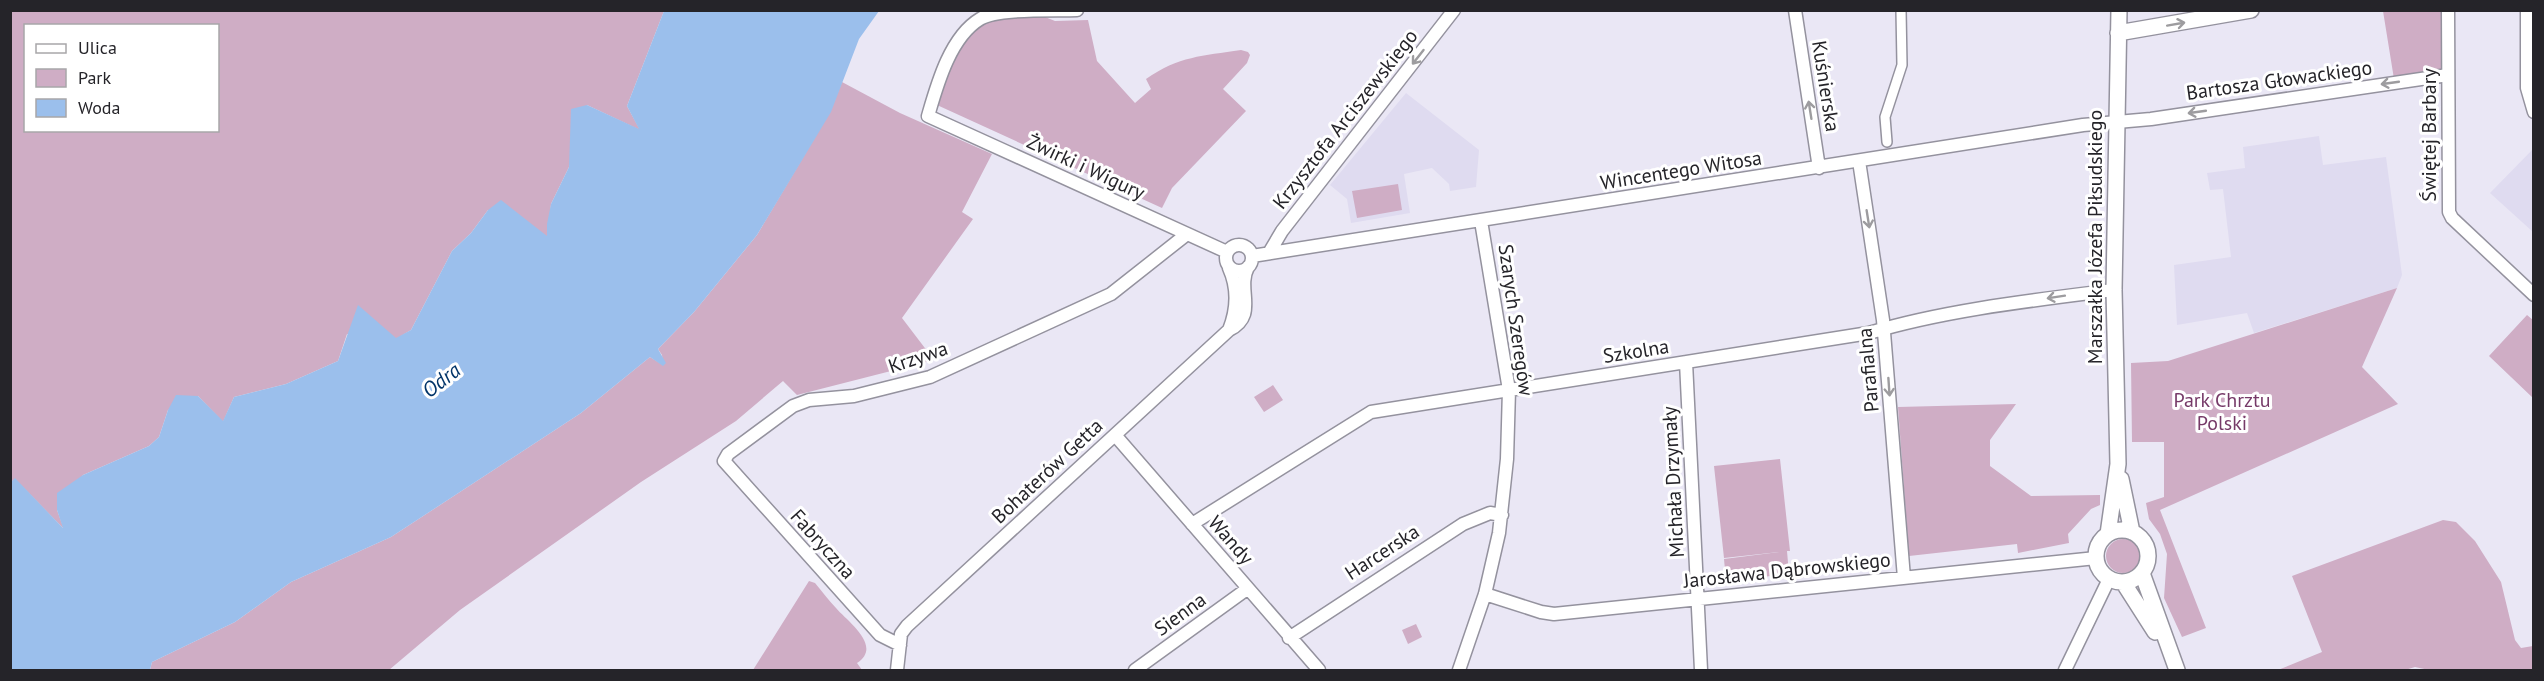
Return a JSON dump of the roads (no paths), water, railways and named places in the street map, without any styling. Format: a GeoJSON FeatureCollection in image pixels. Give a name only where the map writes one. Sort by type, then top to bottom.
{"type":"FeatureCollection","features":[{"type":"Feature","properties":{"kind":"street","name":"Żwirki i Wigury"},"geometry":{"type":"LineString","coordinates":[[1077,10],[996,14],[980,19],[964,34],[947,60],[928,116],[1227,252]]}},
{"type":"Feature","properties":{"kind":"street","name":"Krzysztofa Arciszewskiego"},"geometry":{"type":"LineString","coordinates":[[1269,253],[1282,231],[1454,10]]}},
{"type":"Feature","properties":{"kind":"street","name":"Kuśnierska"},"geometry":{"type":"LineString","coordinates":[[1795,10],[1819,168]]}},
{"type":"Feature","properties":{"kind":"street"},"geometry":{"type":"LineString","coordinates":[[1887,142],[1885,117],[1902,65],[1901,10]]}},
{"type":"Feature","properties":{"kind":"street","name":"Marszałka Józefa Piłsudskiego"},"geometry":{"type":"LineString","coordinates":[[2108,534],[2118,464],[2114,290],[2118,10]]}},
{"type":"Feature","properties":{"kind":"street"},"geometry":{"type":"LineString","coordinates":[[2118,33],[2251,10]]}},
{"type":"Feature","properties":{"kind":"street","name":"Świętej Barbary"},"geometry":{"type":"LineString","coordinates":[[2448,10],[2449,212],[2452,218],[2534,296]]}},
{"type":"Feature","properties":{"kind":"street"},"geometry":{"type":"LineString","coordinates":[[2527,10],[2527,88],[2534,112]]}},
{"type":"Feature","properties":{"kind":"street","name":"Bartosza Głowackiego"},"geometry":{"type":"LineString","coordinates":[[2116,122],[2448,75]]}},
{"type":"Feature","properties":{"kind":"street","name":"Wincentego Witosa"},"geometry":{"type":"LineString","coordinates":[[1250,262],[1269,253],[2116,122]]}},
{"type":"Feature","properties":{"kind":"street","name":"Parafialna"},"geometry":{"type":"LineString","coordinates":[[1859,161],[1884,328],[1904,578]]}},
{"type":"Feature","properties":{"kind":"street","name":"Szarych Szeregów"},"geometry":{"type":"LineString","coordinates":[[1459,670],[1485,594],[1502,515],[1507,459],[1509,390],[1481,221]]}},
{"type":"Feature","properties":{"kind":"street","name":"Krzywa"},"geometry":{"type":"LineString","coordinates":[[724,462],[728,454],[793,406],[809,400],[854,396],[930,377],[1111,294],[1187,234]]}},
{"type":"Feature","properties":{"kind":"street"},"geometry":{"type":"LineString","coordinates":[[1229,268],[1241,271],[1250,262],[1248,248],[1241,245],[1232,246],[1227,252],[1226,260],[1229,268],[1233,276],[1236,306],[1229,330]]}},
{"type":"Feature","properties":{"kind":"street","name":"Bohaterów Getta"},"geometry":{"type":"LineString","coordinates":[[900,645],[901,634],[907,626],[1240,322],[1245,314],[1244,275],[1250,262]]}},
{"type":"Feature","properties":{"kind":"street","name":"Szkolna"},"geometry":{"type":"LineString","coordinates":[[1192,524],[1371,412],[1869,333],[1938,316],[2114,290]]}},
{"type":"Feature","properties":{"kind":"street","name":"Michała Drzymały"},"geometry":{"type":"LineString","coordinates":[[1686,363],[1701,670]]}},
{"type":"Feature","properties":{"kind":"street","name":"Wandy"},"geometry":{"type":"LineString","coordinates":[[1115,435],[1318,670]]}},
{"type":"Feature","properties":{"kind":"street","name":"Fabryczna"},"geometry":{"type":"LineString","coordinates":[[724,462],[880,636],[900,645]]}},
{"type":"Feature","properties":{"kind":"street","name":"Marszałka Józefa Piłsudskiego"},"geometry":{"type":"LineString","coordinates":[[2118,464],[2132,532]]}},
{"type":"Feature","properties":{"kind":"street","name":"Harcerska"},"geometry":{"type":"LineString","coordinates":[[1289,638],[1365,586],[1463,524],[1490,513],[1502,515]]}},
{"type":"Feature","properties":{"kind":"street"},"geometry":{"type":"LineString","coordinates":[[2116,581],[2132,581],[2142,573],[2148,561],[2148,552],[2140,537],[2132,532],[2116,531],[2108,534],[2101,541],[2096,558],[2098,567],[2116,581],[2170,655]]}},
{"type":"Feature","properties":{"kind":"street","name":"Jarosława Dąbrowskiego"},"geometry":{"type":"LineString","coordinates":[[1485,594],[1547,614],[2096,558]]}},
{"type":"Feature","properties":{"kind":"street"},"geometry":{"type":"LineString","coordinates":[[2142,573],[2177,670]]}},
{"type":"Feature","properties":{"kind":"street"},"geometry":{"type":"LineString","coordinates":[[2065,670],[2116,581]]}},
{"type":"Feature","properties":{"kind":"street","name":"Sienna"},"geometry":{"type":"LineString","coordinates":[[1135,670],[1247,589]]}},
{"type":"Feature","properties":{"kind":"street"},"geometry":{"type":"LineString","coordinates":[[897,670],[900,645]]}},
{"type":"Feature","properties":{"kind":"water","name":"Odra"},"geometry":{"type":"Polygon","coordinates":[[[664,11],[879,11],[859,39],[831,112],[757,235],[694,312],[658,349],[666,363],[663,366],[650,357],[581,413],[391,537],[291,582],[235,622],[152,662],[150,670],[11,670],[11,482],[15,478],[63,528],[57,510],[57,493],[83,475],[149,446],[159,437],[176,395],[198,396],[223,421],[234,397],[286,384],[338,361],[358,305],[396,338],[411,330],[452,251],[471,233],[488,210],[501,200],[547,236],[551,204],[569,167],[571,109],[587,105],[639,129],[627,106],[664,11]]]}},
{"type":"Feature","properties":{"kind":"park label","name":"Park Chrztu Polski"},"geometry":{"type":"Point","coordinates":[2222,412]}}]}
